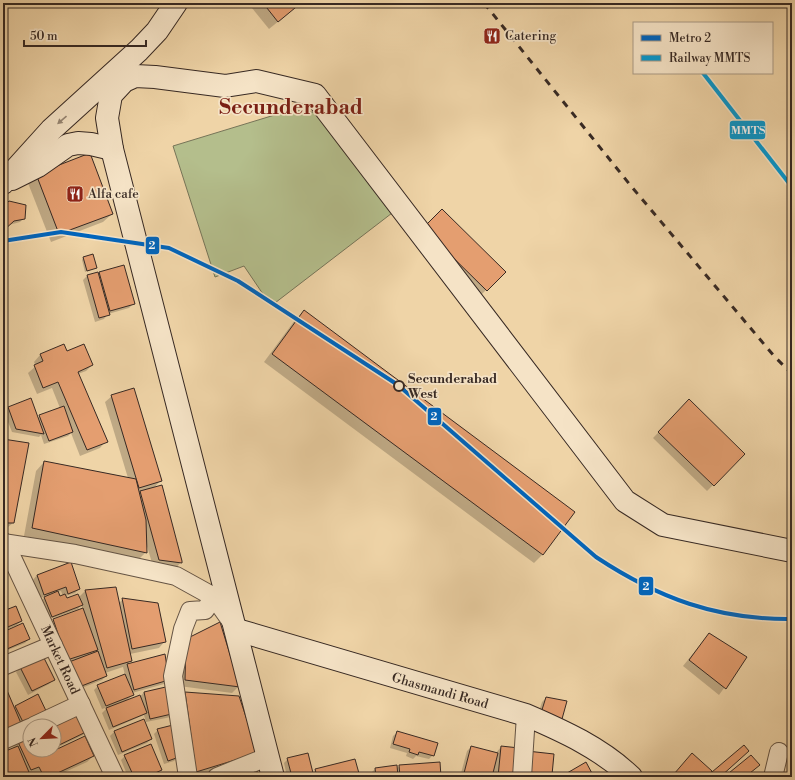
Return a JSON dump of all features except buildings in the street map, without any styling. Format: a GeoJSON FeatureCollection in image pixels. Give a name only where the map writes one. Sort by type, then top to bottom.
{"type":"FeatureCollection","features":[{"type":"Feature","properties":{"kind":"street"},"geometry":{"type":"LineString","coordinates":[[3,183],[51,130],[139,50],[157,31],[176,3]]}},
{"type":"Feature","properties":{"kind":"street"},"geometry":{"type":"LineString","coordinates":[[217,777],[270,767],[237,630],[112,149],[106,118],[111,95],[124,81],[135,76],[155,77],[225,86],[256,81],[315,95],[625,501],[663,525],[792,551]]}},
{"type":"Feature","properties":{"kind":"street"},"geometry":{"type":"LineString","coordinates":[[3,183],[38,166],[68,146],[78,143],[91,144],[112,149]]}},
{"type":"Feature","properties":{"kind":"street"},"geometry":{"type":"LineString","coordinates":[[4,543],[76,554],[176,576],[214,597],[237,630]]}},
{"type":"Feature","properties":{"kind":"street","name":"Market Road"},"geometry":{"type":"LineString","coordinates":[[4,543],[115,777]]}},
{"type":"Feature","properties":{"kind":"street"},"geometry":{"type":"LineString","coordinates":[[188,777],[173,676],[183,629],[190,611],[205,610],[214,597]]}},
{"type":"Feature","properties":{"kind":"street","name":"Ghasmandi Road"},"geometry":{"type":"LineString","coordinates":[[237,630],[526,715],[569,733],[631,777]]}},
{"type":"Feature","properties":{"kind":"street"},"geometry":{"type":"LineString","coordinates":[[3,666],[53,645]]}},
{"type":"Feature","properties":{"kind":"street"},"geometry":{"type":"LineString","coordinates":[[51,718],[81,704]]}},
{"type":"Feature","properties":{"kind":"street"},"geometry":{"type":"LineString","coordinates":[[522,777],[526,715]]}},
{"type":"Feature","properties":{"kind":"street"},"geometry":{"type":"LineString","coordinates":[[3,740],[22,732]]}},
{"type":"Feature","properties":{"kind":"street"},"geometry":{"type":"LineString","coordinates":[[773,777],[779,752]]}},
{"type":"Feature","properties":{"kind":"green space"},"geometry":{"type":"Polygon","coordinates":[[[291,110],[320,113],[396,210],[271,306],[244,266],[215,277],[173,146],[291,110]]]}},
{"type":"Feature","properties":{"kind":"railway"},"geometry":{"type":"LineString","coordinates":[[484,3],[631,186],[774,356],[792,374]]}},
{"type":"Feature","properties":{"kind":"metro line","name":"2"},"geometry":{"type":"LineString","coordinates":[[3,241],[61,232],[169,248],[238,281],[398,385],[596,557],[642,584],[689,604],[738,616],[792,619]]}},
{"type":"Feature","properties":{"kind":"rail line","name":"MMTS"},"geometry":{"type":"LineString","coordinates":[[704,74],[792,187]]}},
{"type":"Feature","properties":{"kind":"place","name":"Catering"},"geometry":{"type":"Point","coordinates":[492,36]}},
{"type":"Feature","properties":{"kind":"place","name":"Alfa cafe"},"geometry":{"type":"Point","coordinates":[75,194]}},
{"type":"Feature","properties":{"kind":"place","name":"Secunderabad West"},"geometry":{"type":"Point","coordinates":[399,386]}},
{"type":"Feature","properties":{"kind":"district","name":"Secunderabad"},"geometry":{"type":"Point","coordinates":[291,108]}}]}
